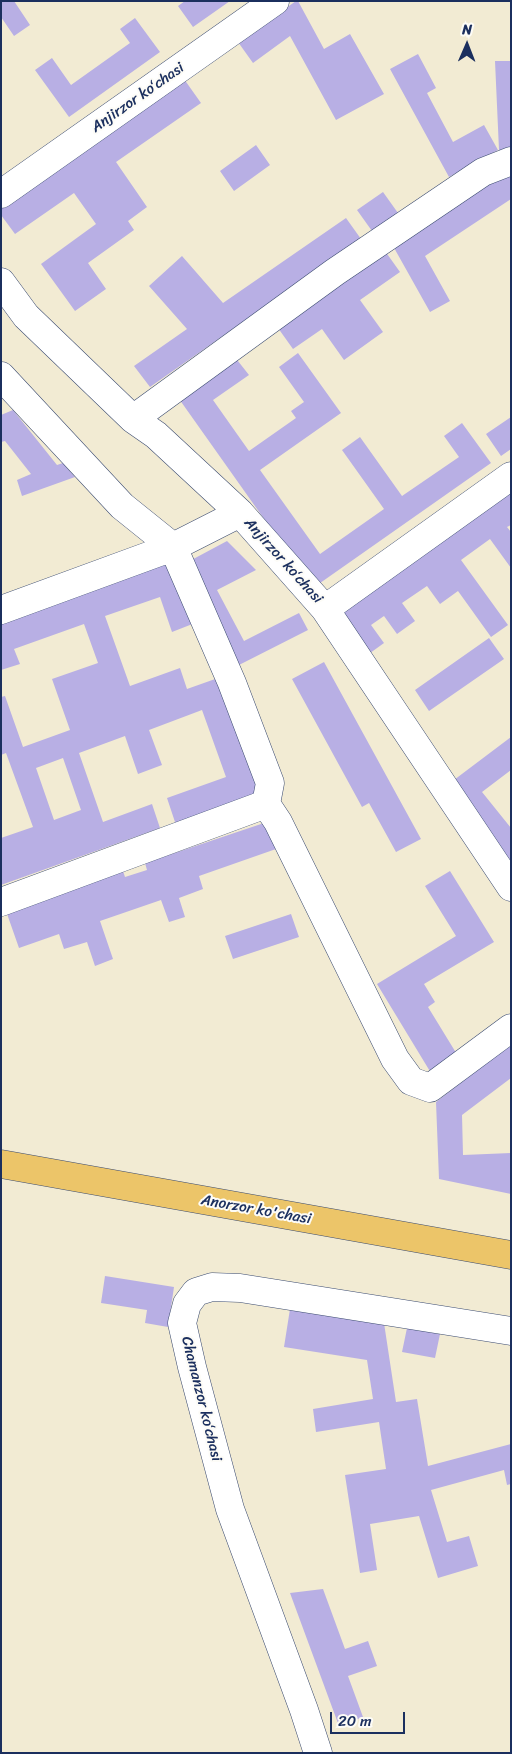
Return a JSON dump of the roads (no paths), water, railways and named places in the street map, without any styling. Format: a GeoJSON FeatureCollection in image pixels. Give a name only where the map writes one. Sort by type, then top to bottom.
{"type":"FeatureCollection","features":[{"type":"Feature","properties":{"kind":"main road","name":"Anorzor ko'chasi"},"geometry":{"type":"LineString","coordinates":[[1,1164],[511,1255]]}},
{"type":"Feature","properties":{"kind":"street","name":"Anjirzor koʻchasi"},"geometry":{"type":"LineString","coordinates":[[1,194],[275,1]]}},
{"type":"Feature","properties":{"kind":"street"},"geometry":{"type":"LineString","coordinates":[[133,419],[335,272],[483,172],[511,162]]}},
{"type":"Feature","properties":{"kind":"street","name":"Anjirzor koʻchasi"},"geometry":{"type":"LineString","coordinates":[[1,282],[26,316],[133,419],[156,435],[240,513],[325,609],[511,887]]}},
{"type":"Feature","properties":{"kind":"street"},"geometry":{"type":"LineString","coordinates":[[4,385],[122,506],[173,547],[232,683],[270,783],[266,804],[278,822],[395,1060],[411,1081],[430,1088],[511,1028]]}},
{"type":"Feature","properties":{"kind":"street"},"geometry":{"type":"LineString","coordinates":[[325,609],[511,476]]}},
{"type":"Feature","properties":{"kind":"street"},"geometry":{"type":"LineString","coordinates":[[1,610],[173,547],[240,513]]}},
{"type":"Feature","properties":{"kind":"street"},"geometry":{"type":"LineString","coordinates":[[1,902],[266,804]]}},
{"type":"Feature","properties":{"kind":"street","name":"Chamanzor koʻchasi"},"geometry":{"type":"LineString","coordinates":[[318,1753],[230,1509],[182,1323],[187,1304],[196,1292],[212,1287],[240,1288],[511,1332]]}}]}
